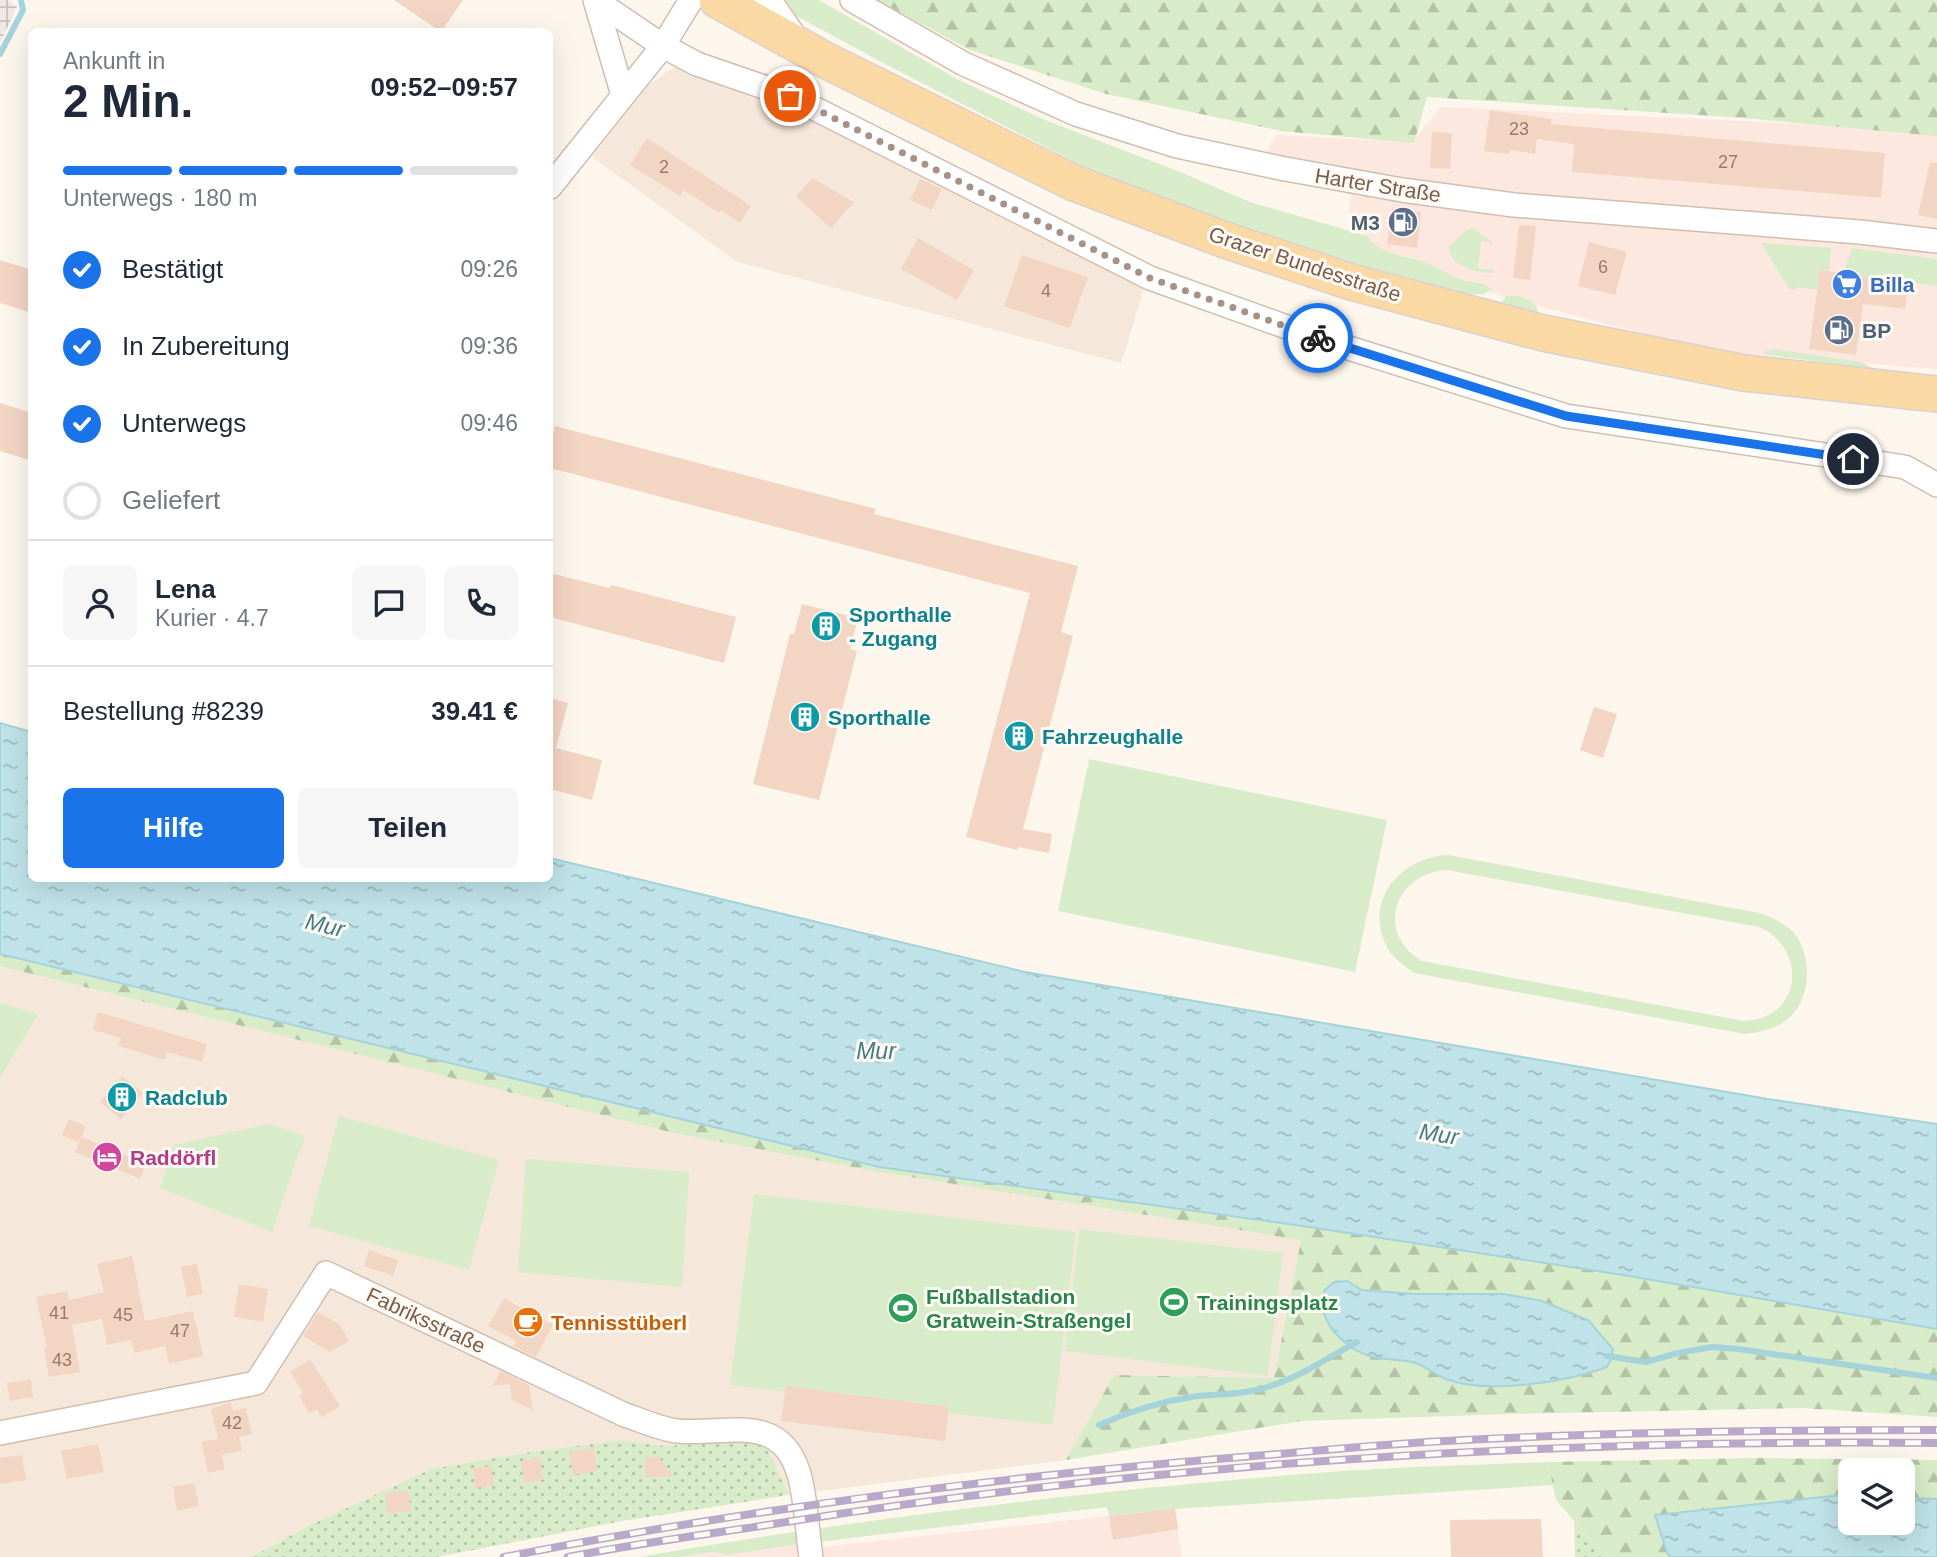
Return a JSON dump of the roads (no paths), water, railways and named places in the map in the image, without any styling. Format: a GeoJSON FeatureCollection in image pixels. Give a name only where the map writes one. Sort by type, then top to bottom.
{"type":"FeatureCollection","features":[{"type":"Feature","properties":{"kind":"main road","name":"Grazer Bundesstraße"},"geometry":{"type":"LineString","coordinates":[[717,0],[827,61],[1074,183],[1225,240],[1351,282],[1543,332],[1744,373],[1937,394]]}},
{"type":"Feature","properties":{"kind":"street"},"geometry":{"type":"LineString","coordinates":[[595,0],[663,46],[697,64],[790,96],[1150,278],[1320,339],[1566,416],[1905,467],[1937,485]]}},
{"type":"Feature","properties":{"kind":"street"},"geometry":{"type":"LineString","coordinates":[[595,0],[623,96]]}},
{"type":"Feature","properties":{"kind":"street"},"geometry":{"type":"LineString","coordinates":[[553,183],[663,46],[691,0]]}},
{"type":"Feature","properties":{"kind":"street"},"geometry":{"type":"LineString","coordinates":[[764,0],[793,42]]}},
{"type":"Feature","properties":{"kind":"street","name":"Harter Straße"},"geometry":{"type":"LineString","coordinates":[[852,0],[964,64],[1076,114],[1177,146],[1402,191],[1514,205],[1860,232],[1937,241]]}},
{"type":"Feature","properties":{"kind":"street","name":"Fabriksstraße"},"geometry":{"type":"LineString","coordinates":[[0,1433],[256,1383],[326,1273],[625,1415],[676,1431],[726,1429],[767,1433],[788,1449],[798,1472],[811,1557]]}},
{"type":"Feature","properties":{"kind":"water","name":"Mur"},"geometry":{"type":"Polygon","coordinates":[[[0,723],[28,731],[28,882],[553,882],[553,859],[1025,972],[1768,1099],[1937,1124],[1937,1329],[1623,1275],[1303,1226],[879,1167],[0,954],[0,723]]]}},
{"type":"Feature","properties":{"kind":"water"},"geometry":{"type":"Polygon","coordinates":[[[1347,1281],[1362,1290],[1415,1294],[1504,1294],[1542,1301],[1588,1320],[1613,1349],[1612,1357],[1607,1367],[1550,1381],[1485,1386],[1449,1380],[1416,1363],[1365,1354],[1341,1339],[1325,1316],[1324,1291],[1334,1282],[1347,1281]]]}},
{"type":"Feature","properties":{"kind":"water"},"geometry":{"type":"Polygon","coordinates":[[[1838,1495],[1838,1535],[1915,1535],[1915,1498],[1937,1499],[1937,1557],[1671,1557],[1667,1553],[1655,1515],[1838,1495]]]}},
{"type":"Feature","properties":{"kind":"waterway"},"geometry":{"type":"LineString","coordinates":[[0,54],[23,10],[21,0]]}},
{"type":"Feature","properties":{"kind":"waterway"},"geometry":{"type":"LineString","coordinates":[[1099,1425],[1172,1401],[1241,1393],[1283,1382],[1357,1342]]}},
{"type":"Feature","properties":{"kind":"waterway"},"geometry":{"type":"LineString","coordinates":[[1607,1356],[1646,1362],[1712,1347],[1937,1378]]}},
{"type":"Feature","properties":{"kind":"railway"},"geometry":{"type":"LineString","coordinates":[[504,1557],[697,1523],[890,1494],[1182,1462],[1382,1445],[1506,1438],[1691,1432],[1937,1430]]}},
{"type":"Feature","properties":{"kind":"railway"},"geometry":{"type":"LineString","coordinates":[[568,1557],[924,1502],[1212,1470],[1501,1450],[1646,1445],[1937,1443]]}},
{"type":"Feature","properties":{"kind":"place","name":"M3"},"geometry":{"type":"Point","coordinates":[1403,222]}},
{"type":"Feature","properties":{"kind":"place","name":"Billa"},"geometry":{"type":"Point","coordinates":[1847,284]}},
{"type":"Feature","properties":{"kind":"place","name":"BP"},"geometry":{"type":"Point","coordinates":[1839,330]}},
{"type":"Feature","properties":{"kind":"place","name":"Sporthalle - Zugang"},"geometry":{"type":"Point","coordinates":[826,626]}},
{"type":"Feature","properties":{"kind":"place","name":"Sporthalle"},"geometry":{"type":"Point","coordinates":[805,717]}},
{"type":"Feature","properties":{"kind":"place","name":"Fahrzeughalle"},"geometry":{"type":"Point","coordinates":[1019,736]}},
{"type":"Feature","properties":{"kind":"place","name":"Radclub"},"geometry":{"type":"Point","coordinates":[122,1097]}},
{"type":"Feature","properties":{"kind":"place","name":"Raddörfl"},"geometry":{"type":"Point","coordinates":[107,1157]}},
{"type":"Feature","properties":{"kind":"place","name":"Trainingsplatz"},"geometry":{"type":"Point","coordinates":[1174,1302]}},
{"type":"Feature","properties":{"kind":"place","name":"Fußballstadion Gratwein-Straßengel"},"geometry":{"type":"Point","coordinates":[903,1308]}},
{"type":"Feature","properties":{"kind":"place","name":"Tennisstüberl"},"geometry":{"type":"Point","coordinates":[528,1322]}}]}
